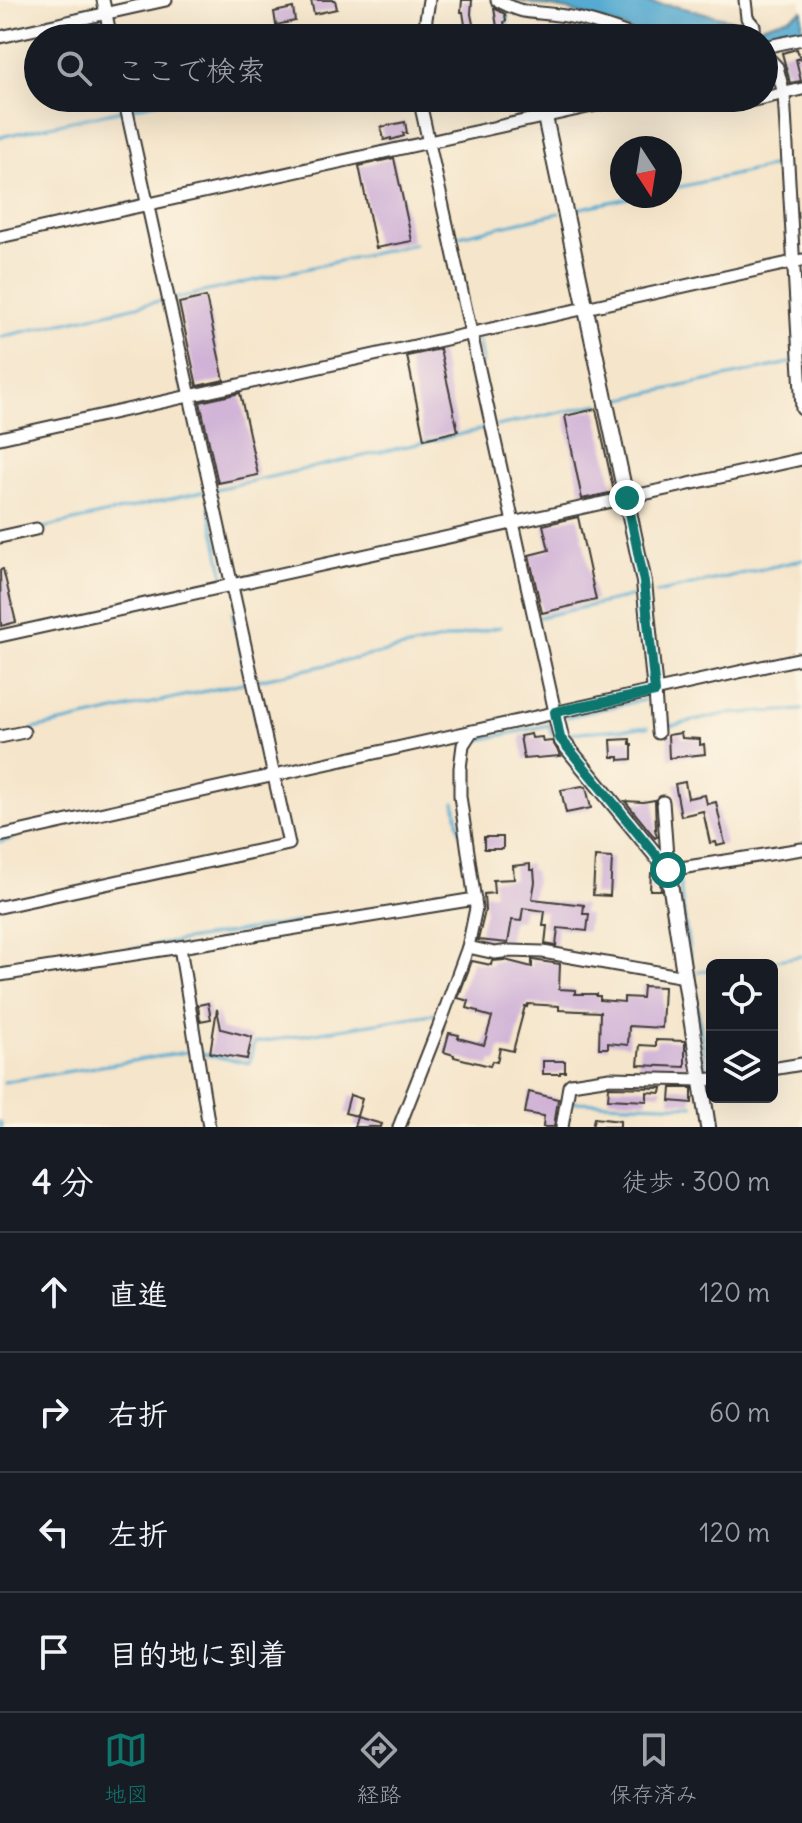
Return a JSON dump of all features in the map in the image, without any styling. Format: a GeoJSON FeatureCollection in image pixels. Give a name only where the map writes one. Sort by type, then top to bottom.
{"type":"FeatureCollection","features":[{"type":"Feature","properties":{"kind":"street"},"geometry":{"type":"LineString","coordinates":[[103,0],[108,24]]}},
{"type":"Feature","properties":{"kind":"street"},"geometry":{"type":"LineString","coordinates":[[60,24],[166,0]]}},
{"type":"Feature","properties":{"kind":"street"},"geometry":{"type":"LineString","coordinates":[[425,24],[429,0]]}},
{"type":"Feature","properties":{"kind":"street"},"geometry":{"type":"LineString","coordinates":[[497,0],[519,11],[560,15],[596,24]]}},
{"type":"Feature","properties":{"kind":"street"},"geometry":{"type":"LineString","coordinates":[[745,0],[750,24]]}},
{"type":"Feature","properties":{"kind":"street"},"geometry":{"type":"LineString","coordinates":[[0,37],[24,32]]}},
{"type":"Feature","properties":{"kind":"street"},"geometry":{"type":"LineString","coordinates":[[778,46],[802,39]]}},
{"type":"Feature","properties":{"kind":"street"},"geometry":{"type":"LineString","coordinates":[[778,71],[784,94],[798,261],[802,409]]}},
{"type":"Feature","properties":{"kind":"street"},"geometry":{"type":"LineString","coordinates":[[778,95],[802,89]]}},
{"type":"Feature","properties":{"kind":"street"},"geometry":{"type":"LineString","coordinates":[[0,907],[289,844],[127,112]]}},
{"type":"Feature","properties":{"kind":"street"},"geometry":{"type":"LineString","coordinates":[[422,112],[560,738],[668,870]]}},
{"type":"Feature","properties":{"kind":"street"},"geometry":{"type":"LineString","coordinates":[[0,237],[567,112]]}},
{"type":"Feature","properties":{"kind":"street"},"geometry":{"type":"LineString","coordinates":[[545,117],[644,582],[658,733]]}},
{"type":"Feature","properties":{"kind":"street"},"geometry":{"type":"LineString","coordinates":[[0,438],[798,261]]}},
{"type":"Feature","properties":{"kind":"street"},"geometry":{"type":"LineString","coordinates":[[0,636],[802,459]]}},
{"type":"Feature","properties":{"kind":"street"},"geometry":{"type":"LineString","coordinates":[[0,537],[36,529]]}},
{"type":"Feature","properties":{"kind":"street"},"geometry":{"type":"LineString","coordinates":[[0,836],[802,658]]}},
{"type":"Feature","properties":{"kind":"street"},"geometry":{"type":"LineString","coordinates":[[399,1127],[468,947],[476,908],[460,796],[463,745],[472,731]]}},
{"type":"Feature","properties":{"kind":"street"},"geometry":{"type":"LineString","coordinates":[[0,737],[24,732]]}},
{"type":"Feature","properties":{"kind":"street"},"geometry":{"type":"LineString","coordinates":[[562,1127],[571,1084],[610,1078],[706,1080],[668,870],[663,802]]}},
{"type":"Feature","properties":{"kind":"street"},"geometry":{"type":"LineString","coordinates":[[668,870],[802,849]]}},
{"type":"Feature","properties":{"kind":"street"},"geometry":{"type":"LineString","coordinates":[[0,975],[475,899]]}},
{"type":"Feature","properties":{"kind":"street"},"geometry":{"type":"LineString","coordinates":[[180,947],[209,1127]]}},
{"type":"Feature","properties":{"kind":"street"},"geometry":{"type":"LineString","coordinates":[[468,947],[495,953],[543,952],[685,977]]}},
{"type":"Feature","properties":{"kind":"street"},"geometry":{"type":"LineString","coordinates":[[778,1068],[802,1064]]}},
{"type":"Feature","properties":{"kind":"street"},"geometry":{"type":"LineString","coordinates":[[707,1103],[708,1127]]}},
{"type":"Feature","properties":{"kind":"water"},"geometry":{"type":"Polygon","coordinates":[[[511,0],[640,0],[740,24],[612,24],[568,10],[511,0]]]}},
{"type":"Feature","properties":{"kind":"water"},"geometry":{"type":"Polygon","coordinates":[[[802,10],[802,34],[778,38],[778,24],[767,24],[802,10]]]}},
{"type":"Feature","properties":{"kind":"building"},"geometry":{"type":"Polygon","coordinates":[[[311,0],[335,0],[337,9],[314,14],[311,0]]]}},
{"type":"Feature","properties":{"kind":"building"},"geometry":{"type":"Polygon","coordinates":[[[462,0],[472,0],[473,24],[465,24],[461,12],[462,0]]]}},
{"type":"Feature","properties":{"kind":"building"},"geometry":{"type":"Polygon","coordinates":[[[293,8],[295,21],[276,24],[274,12],[293,8]]]}},
{"type":"Feature","properties":{"kind":"building"},"geometry":{"type":"Polygon","coordinates":[[[494,8],[505,14],[504,24],[497,24],[494,8]]]}},
{"type":"Feature","properties":{"kind":"building"},"geometry":{"type":"Polygon","coordinates":[[[797,49],[801,81],[790,83],[782,53],[797,49]]]}},
{"type":"Feature","properties":{"kind":"building"},"geometry":{"type":"Polygon","coordinates":[[[405,122],[407,133],[403,133],[404,136],[384,140],[381,127],[405,122]]]}},
{"type":"Feature","properties":{"kind":"building"},"geometry":{"type":"Polygon","coordinates":[[[394,158],[412,241],[376,248],[359,166],[394,158]]]}},
{"type":"Feature","properties":{"kind":"building"},"geometry":{"type":"Polygon","coordinates":[[[206,297],[224,380],[197,386],[179,303],[206,297]]]}},
{"type":"Feature","properties":{"kind":"building"},"geometry":{"type":"Polygon","coordinates":[[[440,349],[458,431],[424,439],[407,356],[440,349]]]}},
{"type":"Feature","properties":{"kind":"building"},"geometry":{"type":"Polygon","coordinates":[[[240,393],[258,475],[218,483],[200,402],[240,393]]]}},
{"type":"Feature","properties":{"kind":"building"},"geometry":{"type":"Polygon","coordinates":[[[596,409],[614,492],[582,499],[565,416],[596,409]]]}},
{"type":"Feature","properties":{"kind":"building"},"geometry":{"type":"Polygon","coordinates":[[[578,517],[596,600],[542,613],[529,555],[549,550],[543,525],[578,517]]]}},
{"type":"Feature","properties":{"kind":"building"},"geometry":{"type":"Polygon","coordinates":[[[3,569],[16,622],[1,626],[0,570],[3,569]]]}},
{"type":"Feature","properties":{"kind":"building"},"geometry":{"type":"Polygon","coordinates":[[[681,733],[682,738],[700,739],[705,754],[669,758],[668,735],[681,733]]]}},
{"type":"Feature","properties":{"kind":"building"},"geometry":{"type":"Polygon","coordinates":[[[531,734],[532,738],[542,737],[543,742],[552,741],[561,756],[524,759],[520,736],[531,734]]]}},
{"type":"Feature","properties":{"kind":"building"},"geometry":{"type":"Polygon","coordinates":[[[630,739],[632,759],[612,757],[611,740],[630,739]]]}},
{"type":"Feature","properties":{"kind":"building"},"geometry":{"type":"Polygon","coordinates":[[[685,782],[688,798],[705,795],[707,804],[716,802],[725,844],[717,846],[716,842],[710,843],[703,811],[681,816],[675,784],[685,782]]]}},
{"type":"Feature","properties":{"kind":"building"},"geometry":{"type":"Polygon","coordinates":[[[586,787],[591,808],[566,813],[561,790],[586,787]]]}},
{"type":"Feature","properties":{"kind":"building"},"geometry":{"type":"Polygon","coordinates":[[[655,800],[657,837],[655,838],[625,801],[655,800]]]}},
{"type":"Feature","properties":{"kind":"building"},"geometry":{"type":"Polygon","coordinates":[[[484,837],[503,837],[503,849],[484,849],[484,837]]]}},
{"type":"Feature","properties":{"kind":"building"},"geometry":{"type":"Polygon","coordinates":[[[595,857],[612,858],[610,896],[593,895],[595,857]]]}},
{"type":"Feature","properties":{"kind":"building"},"geometry":{"type":"Polygon","coordinates":[[[530,864],[535,882],[532,899],[584,905],[583,914],[589,914],[587,931],[558,928],[556,946],[545,944],[545,911],[523,908],[521,921],[512,920],[508,943],[478,940],[485,911],[484,894],[494,893],[493,880],[514,879],[513,866],[530,864]]]}},
{"type":"Feature","properties":{"kind":"building"},"geometry":{"type":"Polygon","coordinates":[[[651,873],[659,874],[661,890],[650,890],[651,873]]]}},
{"type":"Feature","properties":{"kind":"building"},"geometry":{"type":"Polygon","coordinates":[[[505,960],[532,967],[532,960],[560,964],[559,989],[576,990],[575,994],[596,994],[600,1000],[624,1002],[624,997],[642,998],[643,986],[664,987],[662,1028],[629,1026],[628,1045],[608,1043],[608,1048],[599,1048],[600,1012],[559,1010],[559,1006],[528,1004],[513,1051],[500,1048],[497,1062],[492,1061],[490,1066],[444,1052],[449,1033],[484,1045],[492,1017],[467,1008],[469,1001],[458,998],[472,961],[491,965],[492,961],[505,960]]]}},
{"type":"Feature","properties":{"kind":"building"},"geometry":{"type":"Polygon","coordinates":[[[208,1003],[211,1019],[200,1021],[198,1005],[208,1003]]]}},
{"type":"Feature","properties":{"kind":"building"},"geometry":{"type":"Polygon","coordinates":[[[217,1009],[221,1029],[252,1037],[247,1059],[210,1053],[217,1009]]]}},
{"type":"Feature","properties":{"kind":"building"},"geometry":{"type":"Polygon","coordinates":[[[656,1040],[685,1041],[685,1067],[638,1065],[640,1045],[656,1046],[656,1040]]]}},
{"type":"Feature","properties":{"kind":"building"},"geometry":{"type":"Polygon","coordinates":[[[543,1061],[565,1061],[565,1072],[543,1074],[543,1061]]]}},
{"type":"Feature","properties":{"kind":"building"},"geometry":{"type":"Polygon","coordinates":[[[609,1087],[662,1088],[661,1093],[647,1092],[647,1101],[608,1099],[609,1087]]]}},
{"type":"Feature","properties":{"kind":"building"},"geometry":{"type":"Polygon","coordinates":[[[671,1088],[692,1088],[692,1103],[670,1101],[671,1088]]]}},
{"type":"Feature","properties":{"kind":"building"},"geometry":{"type":"Polygon","coordinates":[[[529,1092],[558,1099],[554,1127],[543,1127],[544,1116],[525,1113],[529,1092]]]}},
{"type":"Feature","properties":{"kind":"building"},"geometry":{"type":"Polygon","coordinates":[[[350,1095],[362,1099],[357,1116],[345,1113],[350,1095]]]}},
{"type":"Feature","properties":{"kind":"building"},"geometry":{"type":"Polygon","coordinates":[[[357,1117],[382,1124],[381,1127],[354,1127],[357,1117]]]}},
{"type":"Feature","properties":{"kind":"building"},"geometry":{"type":"Polygon","coordinates":[[[594,1118],[620,1121],[620,1127],[592,1127],[594,1118]]]}},
{"type":"Feature","properties":{"kind":"waterway"},"geometry":{"type":"LineString","coordinates":[[507,13],[508,24]]}},
{"type":"Feature","properties":{"kind":"waterway"},"geometry":{"type":"LineString","coordinates":[[779,53],[783,68]]}},
{"type":"Feature","properties":{"kind":"waterway"},"geometry":{"type":"LineString","coordinates":[[0,137],[113,112]]}},
{"type":"Feature","properties":{"kind":"waterway"},"geometry":{"type":"LineString","coordinates":[[682,186],[783,164]]}},
{"type":"Feature","properties":{"kind":"waterway"},"geometry":{"type":"LineString","coordinates":[[572,210],[610,202]]}},
{"type":"Feature","properties":{"kind":"waterway"},"geometry":{"type":"LineString","coordinates":[[455,237],[559,213]]}},
{"type":"Feature","properties":{"kind":"waterway"},"geometry":{"type":"LineString","coordinates":[[173,299],[414,244]]}},
{"type":"Feature","properties":{"kind":"waterway"},"geometry":{"type":"LineString","coordinates":[[0,337],[164,300]]}},
{"type":"Feature","properties":{"kind":"waterway"},"geometry":{"type":"LineString","coordinates":[[478,339],[483,363]]}},
{"type":"Feature","properties":{"kind":"waterway"},"geometry":{"type":"LineString","coordinates":[[613,401],[794,362]]}},
{"type":"Feature","properties":{"kind":"waterway"},"geometry":{"type":"LineString","coordinates":[[180,375],[183,391]]}},
{"type":"Feature","properties":{"kind":"waterway"},"geometry":{"type":"LineString","coordinates":[[497,426],[599,404]]}},
{"type":"Feature","properties":{"kind":"waterway"},"geometry":{"type":"LineString","coordinates":[[216,489],[484,429]]}},
{"type":"Feature","properties":{"kind":"waterway"},"geometry":{"type":"LineString","coordinates":[[43,528],[205,491]]}},
{"type":"Feature","properties":{"kind":"waterway"},"geometry":{"type":"LineString","coordinates":[[209,507],[225,581]]}},
{"type":"Feature","properties":{"kind":"waterway"},"geometry":{"type":"LineString","coordinates":[[656,593],[802,560]]}},
{"type":"Feature","properties":{"kind":"waterway"},"geometry":{"type":"LineString","coordinates":[[539,617],[639,595]]}},
{"type":"Feature","properties":{"kind":"waterway"},"geometry":{"type":"LineString","coordinates":[[232,612],[267,768]]}},
{"type":"Feature","properties":{"kind":"waterway"},"geometry":{"type":"LineString","coordinates":[[258,680],[500,627]]}},
{"type":"Feature","properties":{"kind":"waterway"},"geometry":{"type":"LineString","coordinates":[[33,729],[247,682]]}},
{"type":"Feature","properties":{"kind":"waterway"},"geometry":{"type":"LineString","coordinates":[[567,717],[644,700]]}},
{"type":"Feature","properties":{"kind":"waterway"},"geometry":{"type":"LineString","coordinates":[[670,726],[725,714],[802,710]]}},
{"type":"Feature","properties":{"kind":"waterway"},"geometry":{"type":"LineString","coordinates":[[467,756],[474,741],[549,725],[553,734]]}},
{"type":"Feature","properties":{"kind":"waterway"},"geometry":{"type":"LineString","coordinates":[[567,733],[648,727]]}},
{"type":"Feature","properties":{"kind":"waterway"},"geometry":{"type":"LineString","coordinates":[[455,802],[460,833]]}},
{"type":"Feature","properties":{"kind":"waterway"},"geometry":{"type":"LineString","coordinates":[[0,842],[12,839]]}},
{"type":"Feature","properties":{"kind":"waterway"},"geometry":{"type":"LineString","coordinates":[[679,879],[706,1065]]}},
{"type":"Feature","properties":{"kind":"waterway"},"geometry":{"type":"LineString","coordinates":[[75,958],[469,892]]}},
{"type":"Feature","properties":{"kind":"waterway"},"geometry":{"type":"LineString","coordinates":[[778,960],[802,956]]}},
{"type":"Feature","properties":{"kind":"waterway"},"geometry":{"type":"LineString","coordinates":[[698,972],[706,971]]}},
{"type":"Feature","properties":{"kind":"waterway"},"geometry":{"type":"LineString","coordinates":[[202,1054],[249,1063],[254,1043],[438,1013]]}},
{"type":"Feature","properties":{"kind":"waterway"},"geometry":{"type":"LineString","coordinates":[[4,1082],[193,1051]]}},
{"type":"Feature","properties":{"kind":"waterway"},"geometry":{"type":"LineString","coordinates":[[571,1102],[694,1106]]}},
{"type":"Feature","properties":{"kind":"waterway"},"geometry":{"type":"LineString","coordinates":[[712,1103],[716,1127]]}},
{"type":"Feature","properties":{"kind":"waterway"},"geometry":{"type":"LineString","coordinates":[[0,1122],[1,1127]]}},
{"type":"Feature","properties":{"kind":"route"},"geometry":{"type":"LineString","coordinates":[[627,498],[644,582],[655,692],[555,712],[560,738],[668,870]]}}]}
